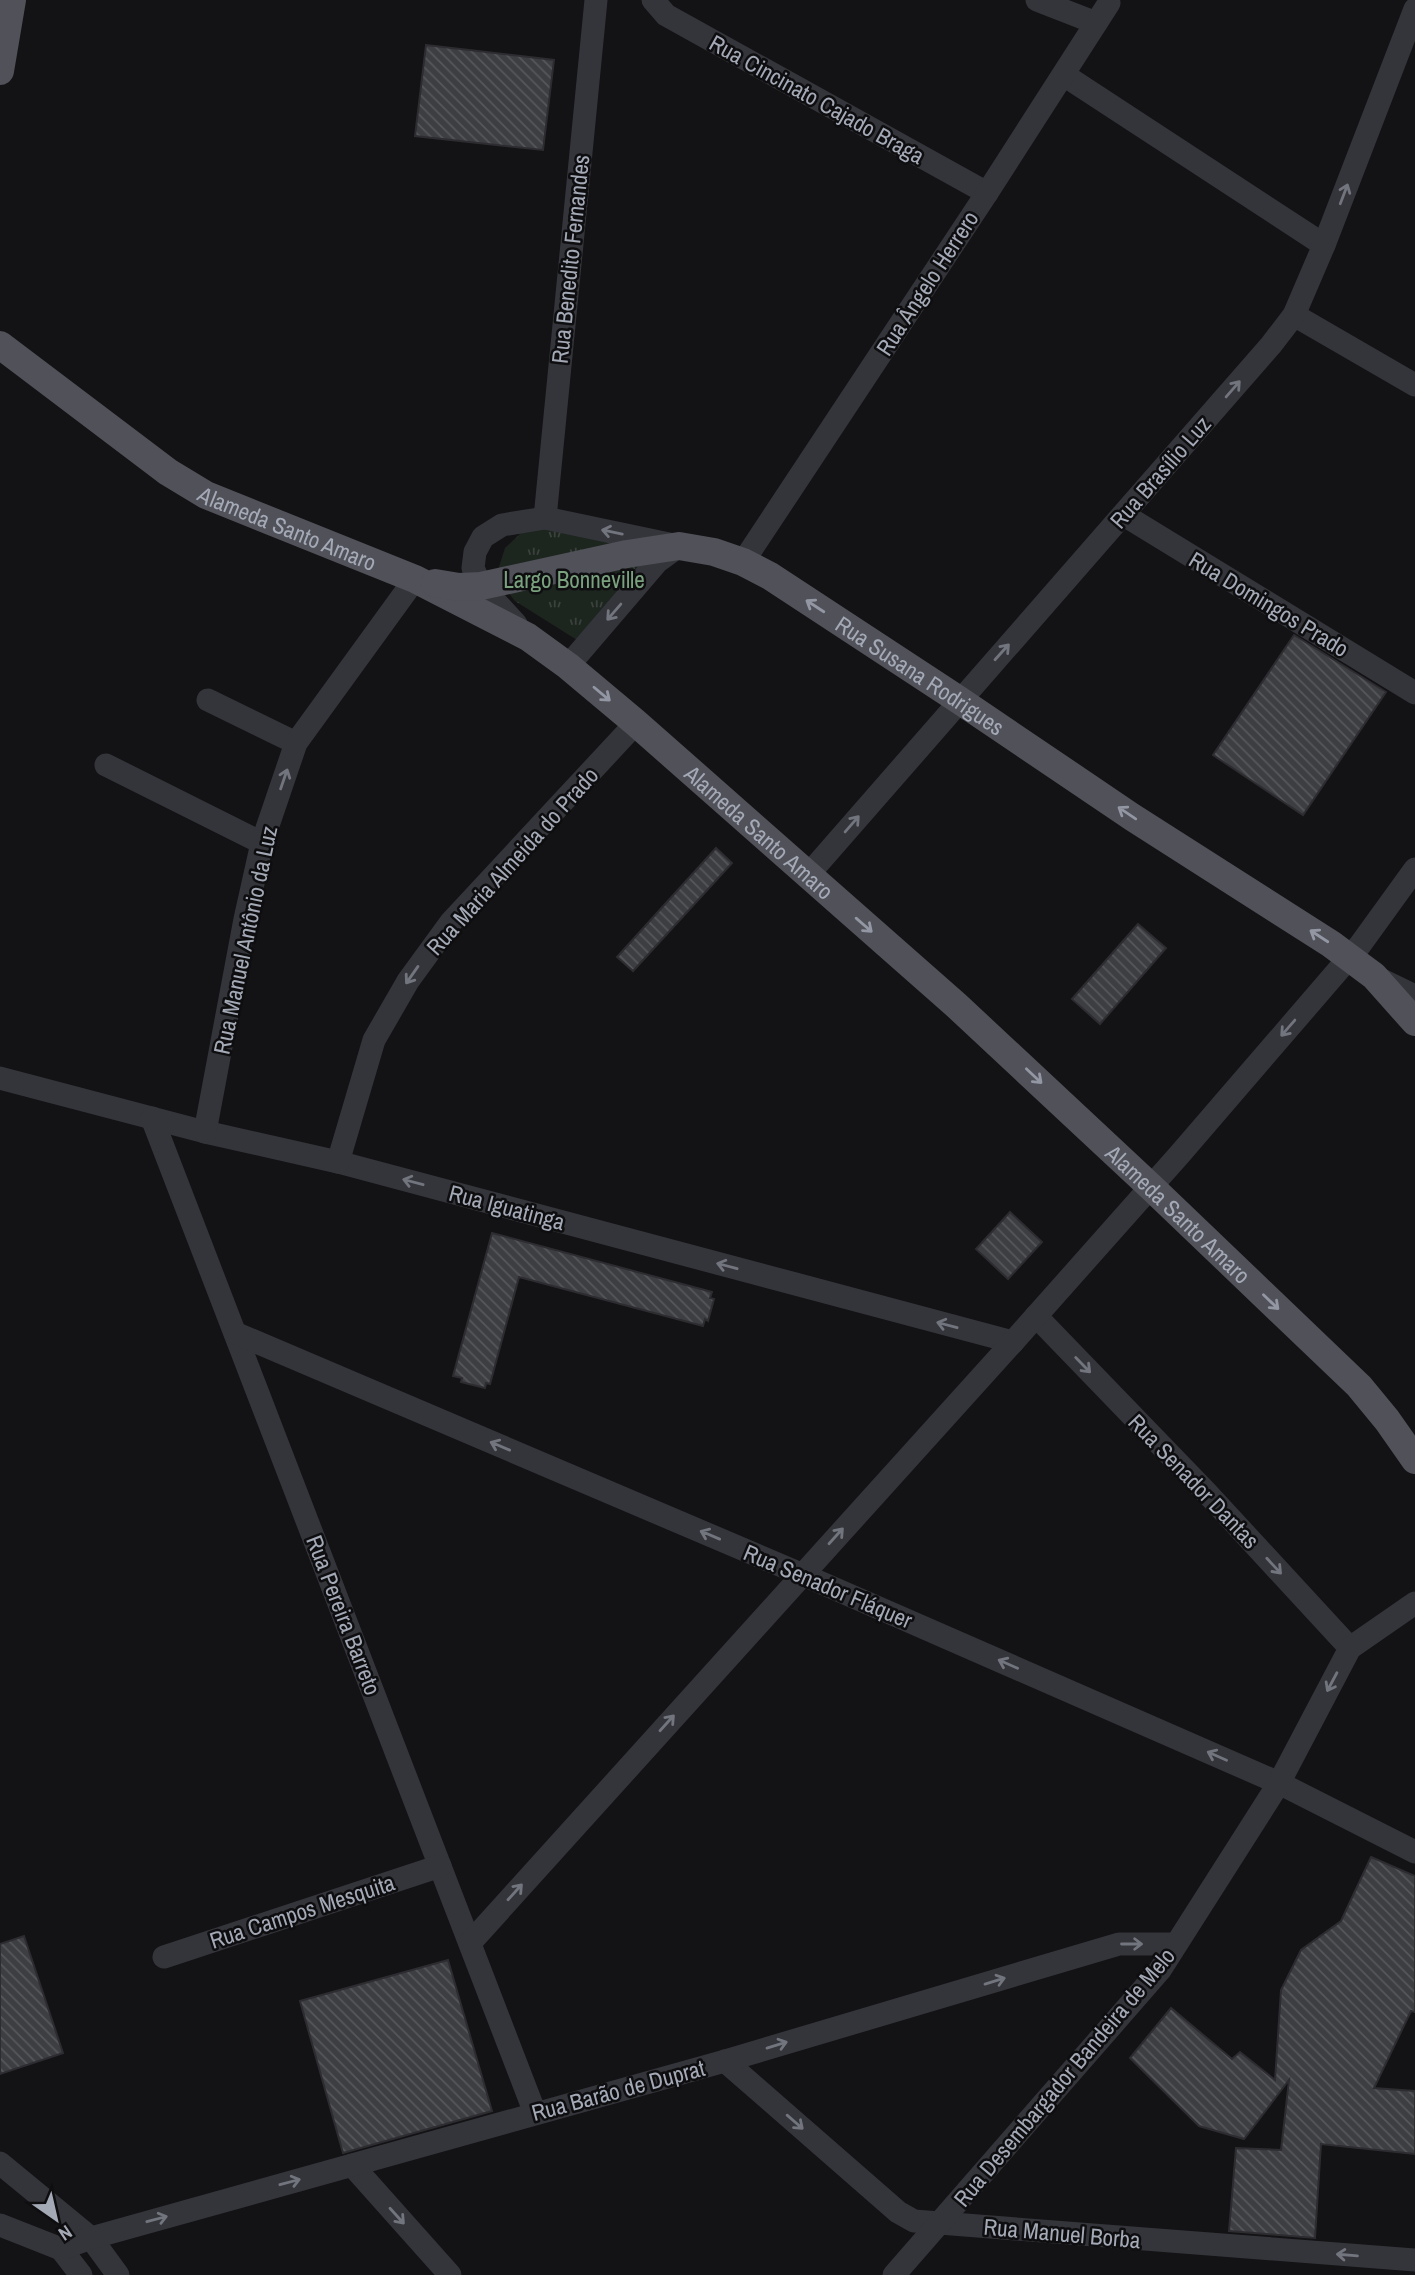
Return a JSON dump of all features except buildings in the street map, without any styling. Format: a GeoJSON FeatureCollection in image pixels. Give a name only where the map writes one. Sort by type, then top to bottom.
{"type":"FeatureCollection","features":[{"type":"Feature","properties":{"kind":"main road"},"geometry":{"type":"LineString","coordinates":[[0,12],[4,0]]}},
{"type":"Feature","properties":{"kind":"main road"},"geometry":{"type":"LineString","coordinates":[[0,71],[12,0]]}},
{"type":"Feature","properties":{"kind":"main road","name":"Alameda Santo Amaro"},"geometry":{"type":"LineString","coordinates":[[0,345],[168,472],[206,495],[415,579],[528,637],[568,666],[966,1014],[1359,1386],[1415,1458]]}},
{"type":"Feature","properties":{"kind":"main road","name":"Rua Susana Rodrigues"},"geometry":{"type":"LineString","coordinates":[[415,579],[459,587],[481,586],[627,554],[679,546],[714,552],[743,562],[770,576],[959,699],[1132,817],[1331,944],[1374,976],[1415,1022]]}},
{"type":"Feature","properties":{"kind":"street","name":"Rua Benedito Fernandes"},"geometry":{"type":"LineString","coordinates":[[545,518],[596,0]]}},
{"type":"Feature","properties":{"kind":"street","name":"Rua Cincinato Cajado Braga"},"geometry":{"type":"LineString","coordinates":[[653,0],[666,15],[987,193]]}},
{"type":"Feature","properties":{"kind":"street"},"geometry":{"type":"LineString","coordinates":[[1037,0],[1096,23]]}},
{"type":"Feature","properties":{"kind":"street","name":"Rua Ângelo Herrero"},"geometry":{"type":"LineString","coordinates":[[743,562],[1109,3]]}},
{"type":"Feature","properties":{"kind":"street","name":"Rua Brasílio Luz"},"geometry":{"type":"LineString","coordinates":[[808,875],[959,699],[1124,515],[1294,315],[1324,245],[1415,9]]}},
{"type":"Feature","properties":{"kind":"street"},"geometry":{"type":"LineString","coordinates":[[1064,75],[1324,245]]}},
{"type":"Feature","properties":{"kind":"street"},"geometry":{"type":"LineString","coordinates":[[1294,315],[1415,385]]}},
{"type":"Feature","properties":{"kind":"street","name":"Rua Domingos Prado"},"geometry":{"type":"LineString","coordinates":[[1124,515],[1415,693]]}},
{"type":"Feature","properties":{"kind":"street"},"geometry":{"type":"LineString","coordinates":[[528,637],[481,586],[473,568],[475,552],[483,537],[502,525],[545,518],[679,546]]}},
{"type":"Feature","properties":{"kind":"street"},"geometry":{"type":"LineString","coordinates":[[568,666],[657,562],[679,546]]}},
{"type":"Feature","properties":{"kind":"street","name":"Rua Manuel Antônio da Luz"},"geometry":{"type":"LineString","coordinates":[[205,1132],[262,843],[296,743],[415,579]]}},
{"type":"Feature","properties":{"kind":"street"},"geometry":{"type":"LineString","coordinates":[[208,700],[296,743]]}},
{"type":"Feature","properties":{"kind":"street","name":"Rua Maria Almeida do Prado"},"geometry":{"type":"LineString","coordinates":[[338,1162],[374,1040],[408,981],[451,922],[636,723]]}},
{"type":"Feature","properties":{"kind":"street"},"geometry":{"type":"LineString","coordinates":[[106,765],[262,843]]}},
{"type":"Feature","properties":{"kind":"street"},"geometry":{"type":"LineString","coordinates":[[470,1943],[1151,1187],[1360,945],[1415,869]]}},
{"type":"Feature","properties":{"kind":"street","name":"Rua Susana Rodrigues"},"geometry":{"type":"LineString","coordinates":[[1374,976],[1415,996]]}},
{"type":"Feature","properties":{"kind":"street","name":"Rua Iguatinga"},"geometry":{"type":"LineString","coordinates":[[0,1078],[205,1132],[338,1162],[1013,1342]]}},
{"type":"Feature","properties":{"kind":"street","name":"Rua Pereira Barreto"},"geometry":{"type":"LineString","coordinates":[[152,1118],[535,2113]]}},
{"type":"Feature","properties":{"kind":"street","name":"Rua Senador Dantas"},"geometry":{"type":"LineString","coordinates":[[1036,1316],[1207,1493],[1350,1648]]}},
{"type":"Feature","properties":{"kind":"street","name":"Rua Senador Fláquer"},"geometry":{"type":"LineString","coordinates":[[235,1333],[802,1574],[1279,1783],[1415,1852]]}},
{"type":"Feature","properties":{"kind":"street","name":"Rua Desembargador Bandeira de Melo"},"geometry":{"type":"LineString","coordinates":[[894,2275],[1160,1970],[1279,1783],[1350,1648],[1415,1603]]}},
{"type":"Feature","properties":{"kind":"street","name":"Rua Campos Mesquita"},"geometry":{"type":"LineString","coordinates":[[164,1957],[440,1866]]}},
{"type":"Feature","properties":{"kind":"street","name":"Rua Barão de Duprat"},"geometry":{"type":"LineString","coordinates":[[61,2249],[91,2238],[725,2061],[1119,1944],[1176,1944]]}},
{"type":"Feature","properties":{"kind":"street","name":"Rua Manuel Borba"},"geometry":{"type":"LineString","coordinates":[[725,2061],[898,2211],[914,2221],[1415,2260]]}},
{"type":"Feature","properties":{"kind":"street"},"geometry":{"type":"LineString","coordinates":[[0,2163],[91,2238],[118,2275]]}},
{"type":"Feature","properties":{"kind":"street"},"geometry":{"type":"LineString","coordinates":[[352,2165],[450,2275]]}},
{"type":"Feature","properties":{"kind":"street"},"geometry":{"type":"LineString","coordinates":[[0,2225],[61,2249],[81,2275]]}},
{"type":"Feature","properties":{"kind":"green space","name":"Largo Bonneville"},"geometry":{"type":"Polygon","coordinates":[[[549,521],[664,548],[585,645],[515,601],[503,586],[498,570],[505,548],[522,532],[549,521]]]}}]}
